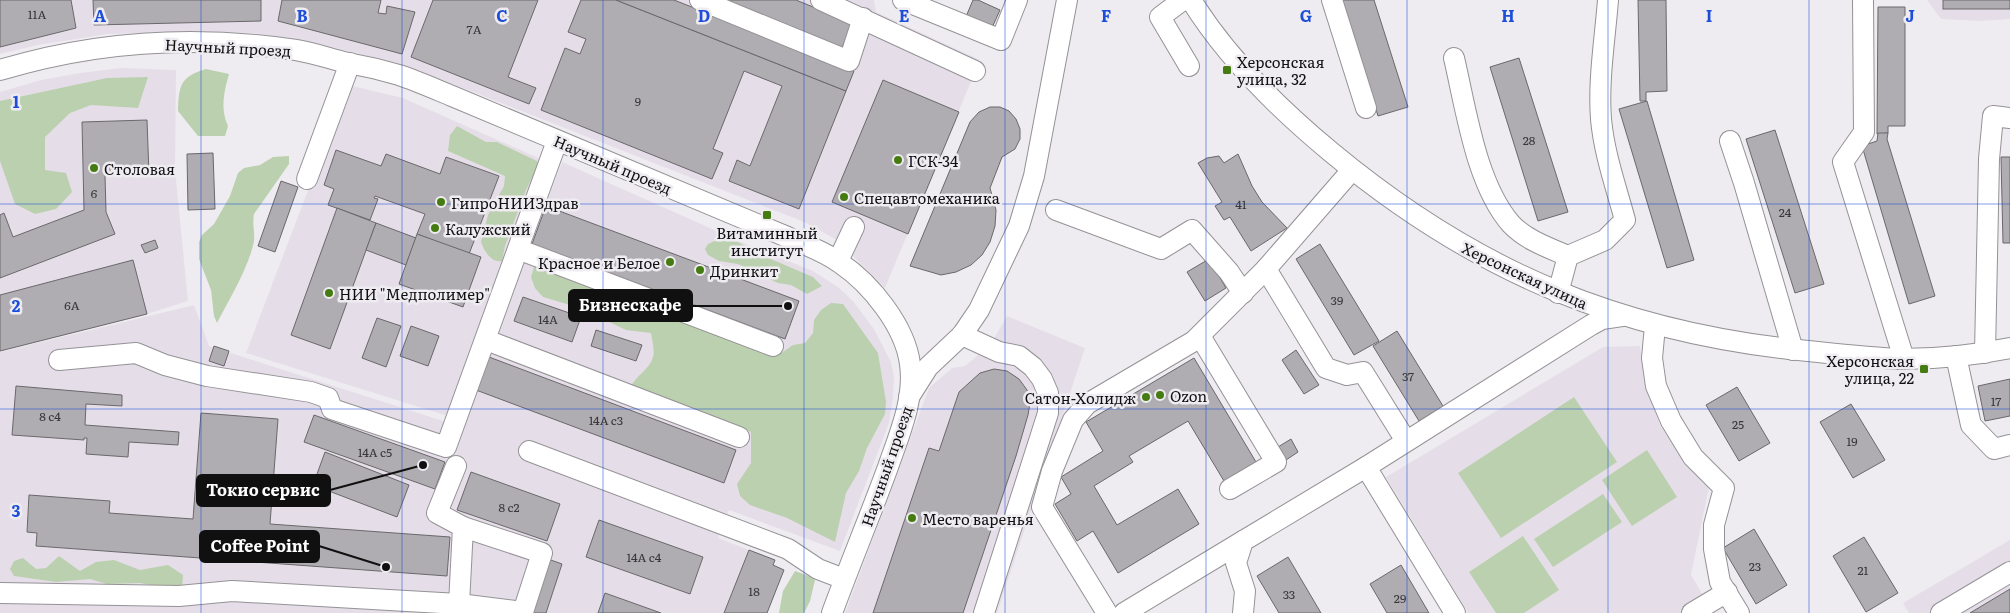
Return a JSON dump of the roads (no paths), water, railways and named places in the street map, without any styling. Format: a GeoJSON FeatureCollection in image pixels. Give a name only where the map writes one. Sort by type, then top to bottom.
{"type":"FeatureCollection","features":[{"type":"Feature","properties":{"kind":"street"},"geometry":{"type":"LineString","coordinates":[[700,0],[848,61],[863,18]]}},
{"type":"Feature","properties":{"kind":"street"},"geometry":{"type":"LineString","coordinates":[[821,0],[975,71]]}},
{"type":"Feature","properties":{"kind":"street"},"geometry":{"type":"LineString","coordinates":[[903,0],[1001,40],[1017,0]]}},
{"type":"Feature","properties":{"kind":"street"},"geometry":{"type":"LineString","coordinates":[[909,397],[928,367],[962,335],[979,310],[1019,226],[1034,176],[1067,0]]}},
{"type":"Feature","properties":{"kind":"street"},"geometry":{"type":"LineString","coordinates":[[1332,0],[1366,108]]}},
{"type":"Feature","properties":{"kind":"street"},"geometry":{"type":"LineString","coordinates":[[1454,58],[1471,133],[1489,190],[1512,225],[1537,243],[1568,256],[1605,240],[1625,220],[1610,168],[1601,119],[1608,0]]}},
{"type":"Feature","properties":{"kind":"street"},"geometry":{"type":"LineString","coordinates":[[1863,0],[1864,132],[1843,162],[1904,359]]}},
{"type":"Feature","properties":{"kind":"street"},"geometry":{"type":"LineString","coordinates":[[1190,66],[1160,17],[1193,1]]}},
{"type":"Feature","properties":{"kind":"street","name":"Херсонская улица"},"geometry":{"type":"LineString","coordinates":[[1193,1],[1227,48],[1264,90],[1308,133],[1352,170],[1408,212],[1457,243],[1558,293],[1655,326],[1729,341],[1792,350],[1904,359],[1985,353],[2010,348]]}},
{"type":"Feature","properties":{"kind":"street","name":"Научный проезд"},"geometry":{"type":"LineString","coordinates":[[0,70],[67,52],[151,43],[206,43],[298,51],[400,76],[785,236],[838,262],[874,294],[894,322],[904,344],[910,364],[909,397],[899,435],[832,613]]}},
{"type":"Feature","properties":{"kind":"street"},"geometry":{"type":"LineString","coordinates":[[307,179],[350,63]]}},
{"type":"Feature","properties":{"kind":"street"},"geometry":{"type":"LineString","coordinates":[[1985,353],[1989,159],[1993,116],[2010,118]]}},
{"type":"Feature","properties":{"kind":"street"},"geometry":{"type":"LineString","coordinates":[[59,360],[136,353],[165,365],[207,376],[311,392],[328,398],[332,409],[446,447],[557,141]]}},
{"type":"Feature","properties":{"kind":"street"},"geometry":{"type":"LineString","coordinates":[[1730,141],[1792,350]]}},
{"type":"Feature","properties":{"kind":"street"},"geometry":{"type":"LineString","coordinates":[[1107,613],[1042,507],[1052,471],[1073,420],[1087,404],[1178,351],[1200,336],[1266,270],[1352,170]]}},
{"type":"Feature","properties":{"kind":"street"},"geometry":{"type":"LineString","coordinates":[[1056,210],[1161,249],[1192,230],[1229,272],[1243,293]]}},
{"type":"Feature","properties":{"kind":"street"},"geometry":{"type":"LineString","coordinates":[[838,262],[854,227]]}},
{"type":"Feature","properties":{"kind":"street"},"geometry":{"type":"LineString","coordinates":[[528,253],[773,346]]}},
{"type":"Feature","properties":{"kind":"street"},"geometry":{"type":"LineString","coordinates":[[1558,293],[1568,256]]}},
{"type":"Feature","properties":{"kind":"street"},"geometry":{"type":"LineString","coordinates":[[1266,270],[1326,368],[1346,375],[1363,372],[1406,441]]}},
{"type":"Feature","properties":{"kind":"street"},"geometry":{"type":"LineString","coordinates":[[1124,613],[1366,467],[1590,325],[1602,319],[1622,316]]}},
{"type":"Feature","properties":{"kind":"street"},"geometry":{"type":"LineString","coordinates":[[1655,326],[1652,358],[1656,386],[1671,421],[1693,457],[1724,488],[1714,525],[1714,549],[1720,582],[1739,613]]}},
{"type":"Feature","properties":{"kind":"street"},"geometry":{"type":"LineString","coordinates":[[962,335],[999,352],[1019,356],[1033,367],[1048,393],[1048,413],[984,613]]}},
{"type":"Feature","properties":{"kind":"street"},"geometry":{"type":"LineString","coordinates":[[1200,336],[1276,462],[1230,488]]}},
{"type":"Feature","properties":{"kind":"street"},"geometry":{"type":"LineString","coordinates":[[494,344],[740,437]]}},
{"type":"Feature","properties":{"kind":"street"},"geometry":{"type":"LineString","coordinates":[[904,344],[926,354],[944,350]]}},
{"type":"Feature","properties":{"kind":"street"},"geometry":{"type":"LineString","coordinates":[[1956,356],[1971,425],[1994,450],[2010,445]]}},
{"type":"Feature","properties":{"kind":"street"},"geometry":{"type":"LineString","coordinates":[[529,450],[788,549],[818,569],[844,579]]}},
{"type":"Feature","properties":{"kind":"street"},"geometry":{"type":"LineString","coordinates":[[0,593],[179,596],[232,591],[459,604],[524,612],[542,553],[463,527],[437,513],[456,466]]}},
{"type":"Feature","properties":{"kind":"street"},"geometry":{"type":"LineString","coordinates":[[1366,467],[1454,613]]}},
{"type":"Feature","properties":{"kind":"street"},"geometry":{"type":"LineString","coordinates":[[459,604],[463,527]]}},
{"type":"Feature","properties":{"kind":"street"},"geometry":{"type":"LineString","coordinates":[[1242,613],[1245,591],[1236,563],[1243,541]]}},
{"type":"Feature","properties":{"kind":"street"},"geometry":{"type":"LineString","coordinates":[[1941,613],[2010,572]]}},
{"type":"Feature","properties":{"kind":"street"},"geometry":{"type":"LineString","coordinates":[[1692,613],[1727,592]]}},
{"type":"Feature","properties":{"kind":"place","name":"Херсонская улица, 32"},"geometry":{"type":"Point","coordinates":[1227,70]}},
{"type":"Feature","properties":{"kind":"place","name":"ГСК-34"},"geometry":{"type":"Point","coordinates":[898,160]}},
{"type":"Feature","properties":{"kind":"place","name":"Столовая"},"geometry":{"type":"Point","coordinates":[94,168]}},
{"type":"Feature","properties":{"kind":"place","name":"Спецавтомеханика"},"geometry":{"type":"Point","coordinates":[844,197]}},
{"type":"Feature","properties":{"kind":"place","name":"ГипроНИИЗдрав"},"geometry":{"type":"Point","coordinates":[441,202]}},
{"type":"Feature","properties":{"kind":"place","name":"Витаминный институт"},"geometry":{"type":"Point","coordinates":[767,215]}},
{"type":"Feature","properties":{"kind":"place","name":"Калужский"},"geometry":{"type":"Point","coordinates":[435,228]}},
{"type":"Feature","properties":{"kind":"place","name":"Красное и Белое"},"geometry":{"type":"Point","coordinates":[670,262]}},
{"type":"Feature","properties":{"kind":"place","name":"Дринкит"},"geometry":{"type":"Point","coordinates":[700,270]}},
{"type":"Feature","properties":{"kind":"place","name":"НИИ \"Медполимер\""},"geometry":{"type":"Point","coordinates":[329,293]}},
{"type":"Feature","properties":{"kind":"place","name":"Бизнескафе"},"geometry":{"type":"Point","coordinates":[788,306]}},
{"type":"Feature","properties":{"kind":"place","name":"Херсонская улица, 22"},"geometry":{"type":"Point","coordinates":[1924,369]}},
{"type":"Feature","properties":{"kind":"place","name":"Ozon"},"geometry":{"type":"Point","coordinates":[1160,395]}},
{"type":"Feature","properties":{"kind":"place","name":"Сатон-Холидж"},"geometry":{"type":"Point","coordinates":[1146,397]}},
{"type":"Feature","properties":{"kind":"place","name":"Токио сервис"},"geometry":{"type":"Point","coordinates":[423,465]}},
{"type":"Feature","properties":{"kind":"place","name":"Место варенья"},"geometry":{"type":"Point","coordinates":[912,518]}},
{"type":"Feature","properties":{"kind":"place","name":"Coffee Point"},"geometry":{"type":"Point","coordinates":[386,567]}}]}
